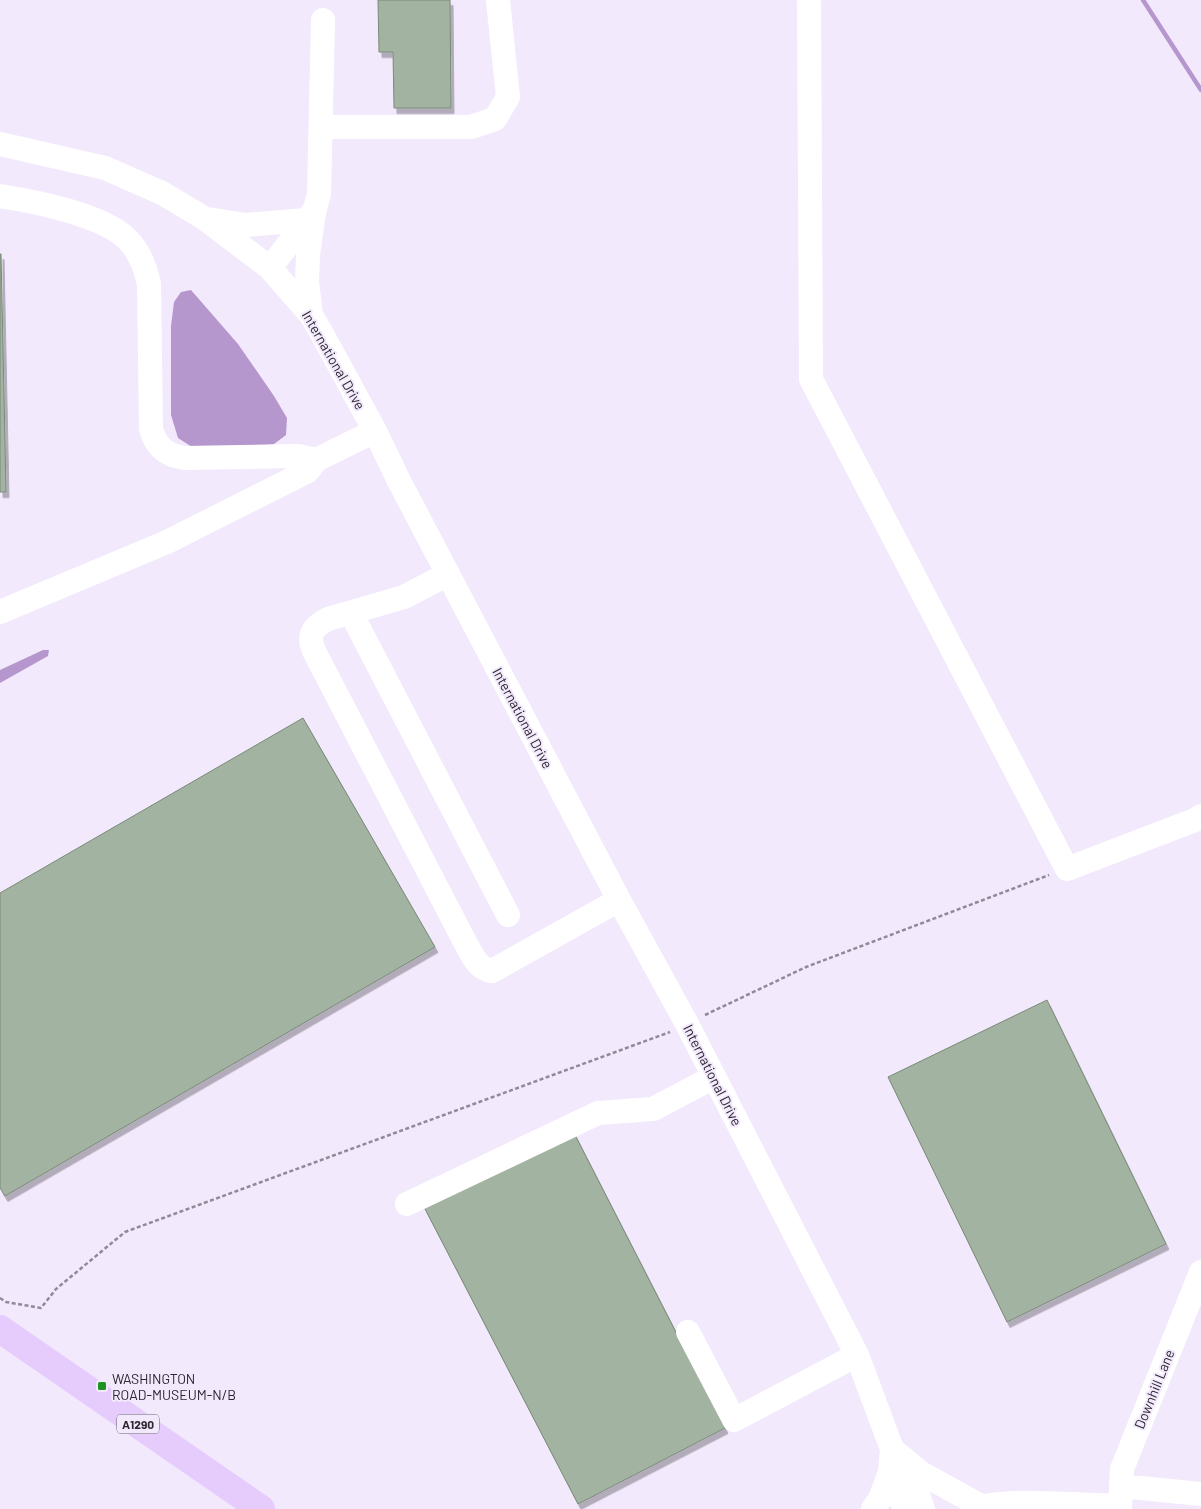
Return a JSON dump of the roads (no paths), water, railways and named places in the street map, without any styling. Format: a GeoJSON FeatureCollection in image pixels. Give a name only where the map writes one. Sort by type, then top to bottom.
{"type":"FeatureCollection","features":[{"type":"Feature","properties":{"kind":"main road","name":"A1290"},"geometry":{"type":"LineString","coordinates":[[0,1329],[261,1509]]}},
{"type":"Feature","properties":{"kind":"street"},"geometry":{"type":"LineString","coordinates":[[321,127],[471,127],[495,119],[508,97],[498,0]]}},
{"type":"Feature","properties":{"kind":"street"},"geometry":{"type":"LineString","coordinates":[[809,0],[811,379],[1067,869],[1195,820],[1201,816]]}},
{"type":"Feature","properties":{"kind":"street"},"geometry":{"type":"LineString","coordinates":[[311,315],[308,255],[311,215],[318,194],[323,20]]}},
{"type":"Feature","properties":{"kind":"street","name":"International Drive"},"geometry":{"type":"LineString","coordinates":[[0,144],[105,168],[162,193],[204,218],[270,268],[311,315],[375,431],[619,900],[714,1077],[857,1355],[896,1461],[917,1509],[973,1504],[1120,1500],[1201,1494]]}},
{"type":"Feature","properties":{"kind":"street"},"geometry":{"type":"LineString","coordinates":[[0,196],[17,198],[70,212],[107,225],[126,238],[137,250],[145,265],[149,284],[151,429],[154,440],[162,449],[174,456],[184,458],[298,456],[316,460]]}},
{"type":"Feature","properties":{"kind":"street"},"geometry":{"type":"LineString","coordinates":[[204,218],[245,226],[311,215]]}},
{"type":"Feature","properties":{"kind":"street"},"geometry":{"type":"LineString","coordinates":[[270,268],[311,215]]}},
{"type":"Feature","properties":{"kind":"street"},"geometry":{"type":"LineString","coordinates":[[0,612],[199,527],[308,471],[316,460],[375,431]]}},
{"type":"Feature","properties":{"kind":"street"},"geometry":{"type":"LineString","coordinates":[[448,574],[404,598],[328,619],[318,624],[312,631],[310,640],[465,942],[479,966],[485,970],[492,971],[619,900]]}},
{"type":"Feature","properties":{"kind":"street"},"geometry":{"type":"LineString","coordinates":[[351,613],[508,915]]}},
{"type":"Feature","properties":{"kind":"street"},"geometry":{"type":"LineString","coordinates":[[407,1204],[598,1113],[654,1109],[714,1077]]}},
{"type":"Feature","properties":{"kind":"street","name":"Downhill Lane"},"geometry":{"type":"LineString","coordinates":[[1120,1500],[1122,1469],[1201,1272]]}},
{"type":"Feature","properties":{"kind":"street"},"geometry":{"type":"LineString","coordinates":[[688,1332],[734,1420],[857,1355]]}},
{"type":"Feature","properties":{"kind":"street"},"geometry":{"type":"LineString","coordinates":[[873,1509],[880,1499],[896,1461],[921,1473],[973,1504]]}},
{"type":"Feature","properties":{"kind":"waterway"},"geometry":{"type":"LineString","coordinates":[[1143,0],[1201,90]]}},
{"type":"Feature","properties":{"kind":"place","name":"WASHINGTON ROAD-MUSEUM-N/B"},"geometry":{"type":"Point","coordinates":[102,1386]}}]}
